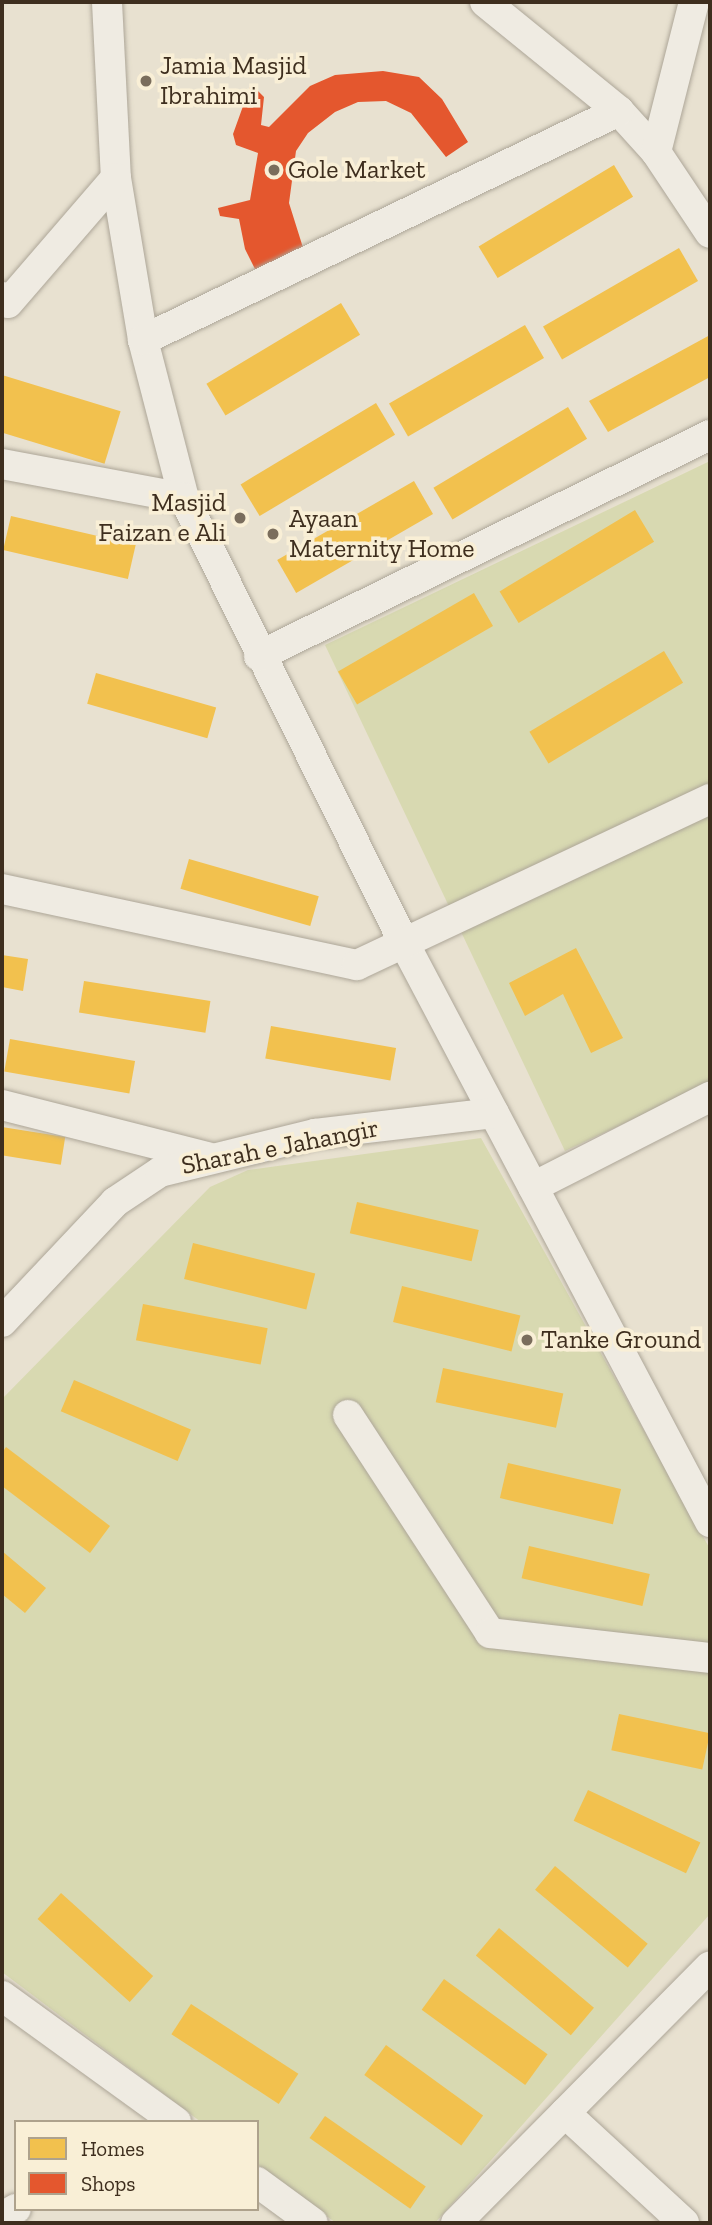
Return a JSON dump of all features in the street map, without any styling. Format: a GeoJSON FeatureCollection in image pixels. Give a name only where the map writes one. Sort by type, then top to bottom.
{"type":"FeatureCollection","features":[{"type":"Feature","properties":{"kind":"street"},"geometry":{"type":"LineString","coordinates":[[107,2],[116,178],[143,340],[184,498],[259,656],[404,943],[710,1522]]}},
{"type":"Feature","properties":{"kind":"street"},"geometry":{"type":"LineString","coordinates":[[485,2],[619,111],[656,152],[710,233]]}},
{"type":"Feature","properties":{"kind":"street"},"geometry":{"type":"LineString","coordinates":[[656,152],[694,2]]}},
{"type":"Feature","properties":{"kind":"street"},"geometry":{"type":"LineString","coordinates":[[143,340],[619,111]]}},
{"type":"Feature","properties":{"kind":"street"},"geometry":{"type":"LineString","coordinates":[[4,303],[116,178]]}},
{"type":"Feature","properties":{"kind":"street"},"geometry":{"type":"LineString","coordinates":[[259,656],[710,435]]}},
{"type":"Feature","properties":{"kind":"street"},"geometry":{"type":"LineString","coordinates":[[2,464],[184,498]]}},
{"type":"Feature","properties":{"kind":"street"},"geometry":{"type":"LineString","coordinates":[[2,889],[357,965],[710,799]]}},
{"type":"Feature","properties":{"kind":"street"},"geometry":{"type":"LineString","coordinates":[[533,1187],[710,1097]]}},
{"type":"Feature","properties":{"kind":"street"},"geometry":{"type":"LineString","coordinates":[[2,1105],[209,1157]]}},
{"type":"Feature","properties":{"kind":"street","name":"Sharah e Jahangir"},"geometry":{"type":"LineString","coordinates":[[2,1322],[115,1202],[160,1172],[209,1157],[315,1134],[494,1113]]}},
{"type":"Feature","properties":{"kind":"street"},"geometry":{"type":"LineString","coordinates":[[348,1415],[489,1633],[710,1658]]}},
{"type":"Feature","properties":{"kind":"street"},"geometry":{"type":"LineString","coordinates":[[456,2223],[710,1966]]}},
{"type":"Feature","properties":{"kind":"street"},"geometry":{"type":"LineString","coordinates":[[2,1996],[172,2120]]}},
{"type":"Feature","properties":{"kind":"street"},"geometry":{"type":"LineString","coordinates":[[565,2113],[684,2223]]}},
{"type":"Feature","properties":{"kind":"street"},"geometry":{"type":"LineString","coordinates":[[259,2184],[305,2221]]}},
{"type":"Feature","properties":{"kind":"green space"},"geometry":{"type":"Polygon","coordinates":[[[710,461],[710,1083],[565,1151],[325,645],[710,461]]]}},
{"type":"Feature","properties":{"kind":"green space"},"geometry":{"type":"Polygon","coordinates":[[[481,1138],[710,1549],[710,1914],[435,2223],[336,2223],[259,2165],[259,2120],[198,2120],[2,1972],[2,1399],[210,1187],[248,1170],[481,1138]]]}},
{"type":"Feature","properties":{"kind":"building: Homes"},"geometry":{"type":"Polygon","coordinates":[[[614,165],[633,197],[498,278],[479,246],[614,165]]]}},
{"type":"Feature","properties":{"kind":"building: Homes"},"geometry":{"type":"Polygon","coordinates":[[[679,248],[698,281],[562,359],[543,326],[679,248]]]}},
{"type":"Feature","properties":{"kind":"building: Homes"},"geometry":{"type":"Polygon","coordinates":[[[341,303],[360,335],[225,416],[206,384],[341,303]]]}},
{"type":"Feature","properties":{"kind":"building: Homes"},"geometry":{"type":"Polygon","coordinates":[[[525,325],[544,358],[408,436],[389,404],[525,325]]]}},
{"type":"Feature","properties":{"kind":"building: Homes"},"geometry":{"type":"Polygon","coordinates":[[[710,335],[710,377],[608,432],[589,401],[710,335]]]}},
{"type":"Feature","properties":{"kind":"building: Homes"},"geometry":{"type":"Polygon","coordinates":[[[2,375],[121,411],[105,464],[2,433],[2,375]]]}},
{"type":"Feature","properties":{"kind":"building: Homes"},"geometry":{"type":"Polygon","coordinates":[[[376,403],[395,435],[260,516],[241,484],[376,403]]]}},
{"type":"Feature","properties":{"kind":"building: Homes"},"geometry":{"type":"Polygon","coordinates":[[[568,407],[587,439],[452,520],[433,488],[568,407]]]}},
{"type":"Feature","properties":{"kind":"building: Homes"},"geometry":{"type":"Polygon","coordinates":[[[414,481],[433,514],[296,593],[277,560],[414,481]]]}},
{"type":"Feature","properties":{"kind":"building: Homes"},"geometry":{"type":"Polygon","coordinates":[[[635,510],[654,542],[519,623],[500,591],[635,510]]]}},
{"type":"Feature","properties":{"kind":"building: Homes"},"geometry":{"type":"Polygon","coordinates":[[[11,516],[136,545],[128,579],[3,550],[11,516]]]}},
{"type":"Feature","properties":{"kind":"building: Homes"},"geometry":{"type":"Polygon","coordinates":[[[474,593],[493,626],[357,704],[338,672],[474,593]]]}},
{"type":"Feature","properties":{"kind":"building: Homes"},"geometry":{"type":"Polygon","coordinates":[[[664,651],[683,683],[548,764],[529,732],[664,651]]]}},
{"type":"Feature","properties":{"kind":"building: Homes"},"geometry":{"type":"Polygon","coordinates":[[[96,673],[216,707],[207,738],[87,704],[96,673]]]}},
{"type":"Feature","properties":{"kind":"building: Homes"},"geometry":{"type":"Polygon","coordinates":[[[189,859],[319,896],[310,926],[180,889],[189,859]]]}},
{"type":"Feature","properties":{"kind":"building: Homes"},"geometry":{"type":"Polygon","coordinates":[[[576,948],[623,1038],[591,1053],[563,994],[525,1016],[509,983],[576,948]]]}},
{"type":"Feature","properties":{"kind":"building: Homes"},"geometry":{"type":"Polygon","coordinates":[[[2,955],[28,959],[23,991],[2,987],[2,955]]]}},
{"type":"Feature","properties":{"kind":"building: Homes"},"geometry":{"type":"Polygon","coordinates":[[[84,981],[210,1001],[205,1033],[79,1013],[84,981]]]}},
{"type":"Feature","properties":{"kind":"building: Homes"},"geometry":{"type":"Polygon","coordinates":[[[271,1026],[396,1048],[390,1081],[265,1058],[271,1026]]]}},
{"type":"Feature","properties":{"kind":"building: Homes"},"geometry":{"type":"Polygon","coordinates":[[[10,1039],[135,1061],[129,1094],[4,1071],[10,1039]]]}},
{"type":"Feature","properties":{"kind":"building: Homes"},"geometry":{"type":"Polygon","coordinates":[[[2,1127],[65,1137],[61,1165],[2,1155],[2,1127]]]}},
{"type":"Feature","properties":{"kind":"building: Homes"},"geometry":{"type":"Polygon","coordinates":[[[357,1202],[479,1230],[472,1261],[350,1233],[357,1202]]]}},
{"type":"Feature","properties":{"kind":"building: Homes"},"geometry":{"type":"Polygon","coordinates":[[[193,1243],[315,1273],[306,1309],[184,1279],[193,1243]]]}},
{"type":"Feature","properties":{"kind":"building: Homes"},"geometry":{"type":"Polygon","coordinates":[[[402,1286],[520,1316],[511,1351],[393,1322],[402,1286]]]}},
{"type":"Feature","properties":{"kind":"building: Homes"},"geometry":{"type":"Polygon","coordinates":[[[143,1304],[268,1328],[261,1365],[136,1340],[143,1304]]]}},
{"type":"Feature","properties":{"kind":"building: Homes"},"geometry":{"type":"Polygon","coordinates":[[[443,1368],[563,1394],[556,1428],[436,1402],[443,1368]]]}},
{"type":"Feature","properties":{"kind":"building: Homes"},"geometry":{"type":"Polygon","coordinates":[[[74,1380],[191,1430],[178,1461],[61,1411],[74,1380]]]}},
{"type":"Feature","properties":{"kind":"building: Homes"},"geometry":{"type":"Polygon","coordinates":[[[6,1447],[110,1526],[90,1553],[2,1486],[2,1453],[6,1447]]]}},
{"type":"Feature","properties":{"kind":"building: Homes"},"geometry":{"type":"Polygon","coordinates":[[[508,1463],[621,1489],[613,1524],[500,1498],[508,1463]]]}},
{"type":"Feature","properties":{"kind":"building: Homes"},"geometry":{"type":"Polygon","coordinates":[[[529,1546],[650,1574],[642,1606],[522,1578],[529,1546]]]}},
{"type":"Feature","properties":{"kind":"building: Homes"},"geometry":{"type":"Polygon","coordinates":[[[2,1551],[46,1588],[25,1613],[2,1594],[2,1551]]]}},
{"type":"Feature","properties":{"kind":"building: Homes"},"geometry":{"type":"Polygon","coordinates":[[[619,1714],[710,1733],[702,1770],[611,1750],[619,1714]]]}},
{"type":"Feature","properties":{"kind":"building: Homes"},"geometry":{"type":"Polygon","coordinates":[[[588,1790],[700,1842],[686,1873],[574,1821],[588,1790]]]}},
{"type":"Feature","properties":{"kind":"building: Homes"},"geometry":{"type":"Polygon","coordinates":[[[555,1866],[648,1944],[628,1968],[535,1890],[555,1866]]]}},
{"type":"Feature","properties":{"kind":"building: Homes"},"geometry":{"type":"Polygon","coordinates":[[[61,1893],[153,1976],[130,2002],[38,1919],[61,1893]]]}},
{"type":"Feature","properties":{"kind":"building: Homes"},"geometry":{"type":"Polygon","coordinates":[[[499,1928],[594,2008],[571,2035],[476,1956],[499,1928]]]}},
{"type":"Feature","properties":{"kind":"building: Homes"},"geometry":{"type":"Polygon","coordinates":[[[444,1979],[548,2054],[525,2085],[422,2010],[444,1979]]]}},
{"type":"Feature","properties":{"kind":"building: Homes"},"geometry":{"type":"Polygon","coordinates":[[[191,2004],[298,2074],[279,2104],[171,2034],[191,2004]]]}},
{"type":"Feature","properties":{"kind":"building: Homes"},"geometry":{"type":"Polygon","coordinates":[[[386,2045],[483,2116],[461,2145],[364,2075],[386,2045]]]}},
{"type":"Feature","properties":{"kind":"building: Homes"},"geometry":{"type":"Polygon","coordinates":[[[325,2116],[426,2187],[410,2209],[310,2138],[325,2116]]]}},
{"type":"Feature","properties":{"kind":"building: Shops","name":"Gole Market"},"geometry":{"type":"Polygon","coordinates":[[[383,71],[419,77],[442,99],[468,142],[446,157],[411,113],[386,101],[358,102],[335,112],[308,133],[296,151],[289,203],[305,254],[256,271],[245,249],[239,219],[220,216],[218,208],[250,200],[258,153],[236,145],[233,134],[251,84],[264,97],[261,125],[269,127],[310,86],[335,75],[383,71]]]}},
{"type":"Feature","properties":{"kind":"place","name":"Jamia Masjid Ibrahimi"},"geometry":{"type":"Point","coordinates":[146,81]}},
{"type":"Feature","properties":{"kind":"place","name":"Gole Market"},"geometry":{"type":"Point","coordinates":[274,170]}},
{"type":"Feature","properties":{"kind":"place","name":"Masjid Faizan e Ali"},"geometry":{"type":"Point","coordinates":[240,518]}},
{"type":"Feature","properties":{"kind":"place","name":"Ayaan Maternity Home"},"geometry":{"type":"Point","coordinates":[273,534]}},
{"type":"Feature","properties":{"kind":"place","name":"Tanke Ground"},"geometry":{"type":"Point","coordinates":[527,1340]}}]}
